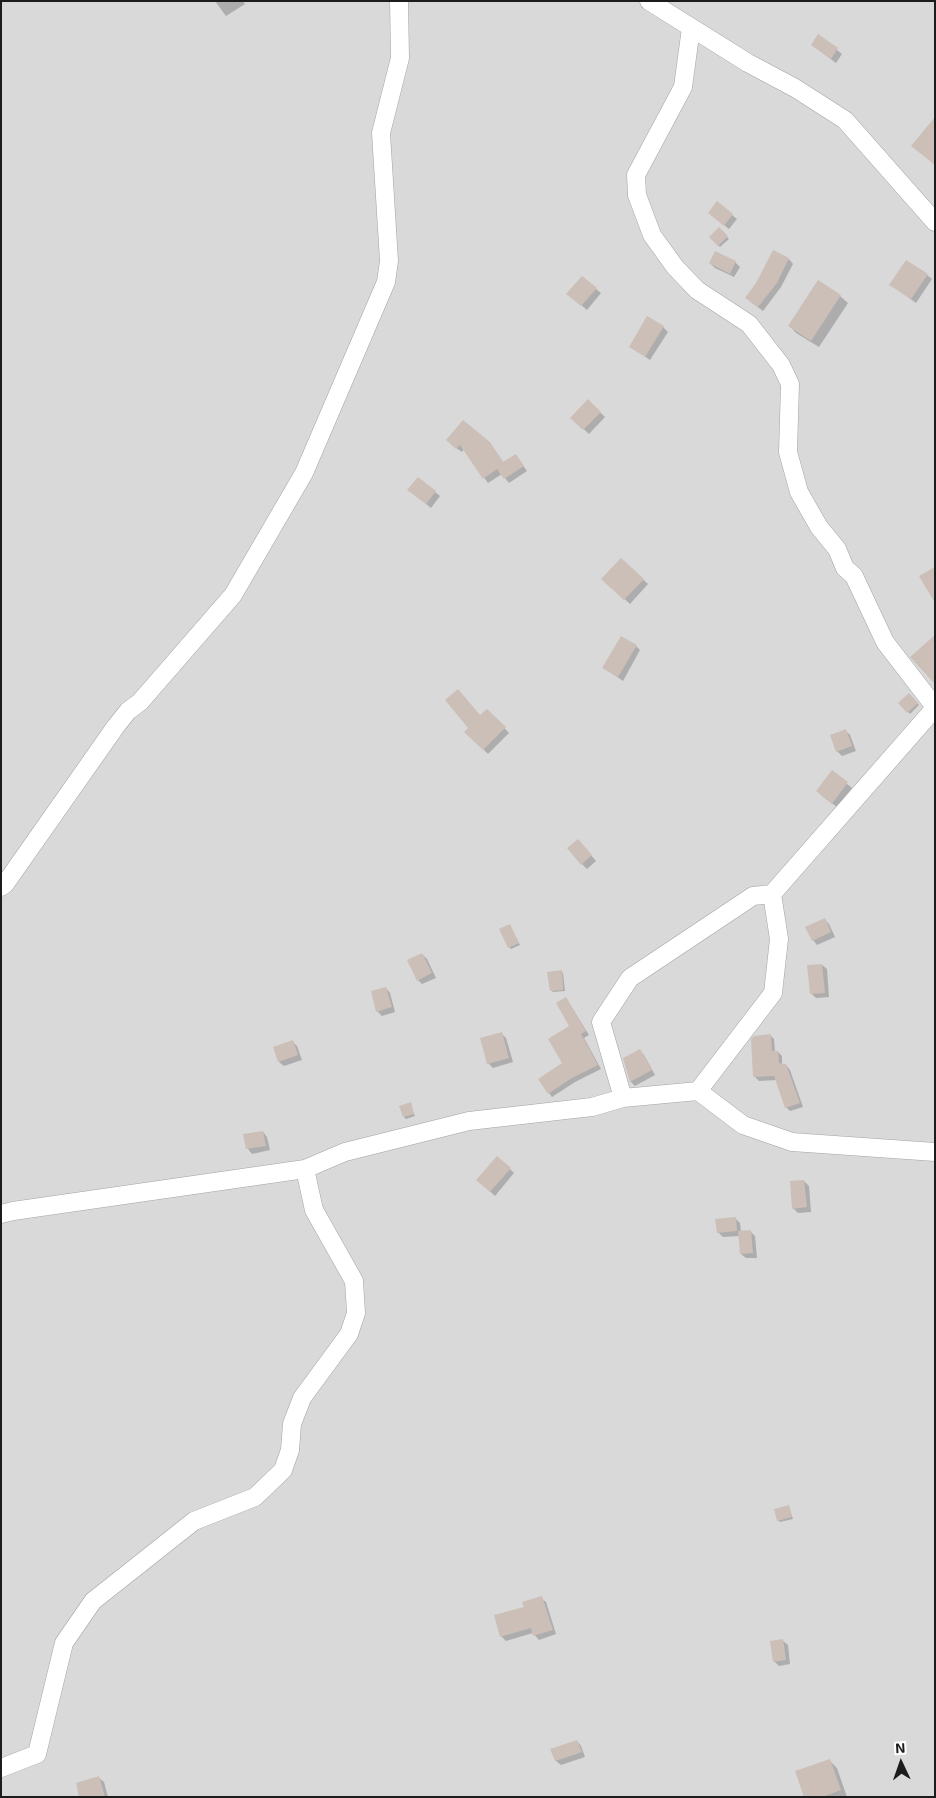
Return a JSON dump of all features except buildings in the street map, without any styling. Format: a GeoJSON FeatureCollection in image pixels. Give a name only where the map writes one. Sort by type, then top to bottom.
{"type":"FeatureCollection","features":[{"type":"Feature","properties":{"kind":"street"},"geometry":{"type":"LineString","coordinates":[[1,887],[5,884],[116,726],[128,711],[140,702],[233,596],[304,473],[386,282],[389,261],[381,133],[400,58],[399,1]]}},
{"type":"Feature","properties":{"kind":"street"},"geometry":{"type":"LineString","coordinates":[[649,1],[748,63],[795,88],[845,120],[935,222]]}},
{"type":"Feature","properties":{"kind":"street"},"geometry":{"type":"LineString","coordinates":[[623,1098],[601,1022],[630,978],[753,896],[772,894],[935,708],[885,642],[854,576],[845,568],[837,548],[819,527],[799,492],[788,452],[790,384],[781,365],[749,324],[697,290],[675,267],[652,234],[637,195],[636,175],[684,87],[691,28]]}},
{"type":"Feature","properties":{"kind":"street"},"geometry":{"type":"LineString","coordinates":[[698,1091],[773,993],[779,939],[772,894]]}},
{"type":"Feature","properties":{"kind":"street"},"geometry":{"type":"LineString","coordinates":[[1,1214],[305,1169],[345,1152],[470,1122],[592,1107],[623,1098],[698,1091],[743,1125],[792,1142],[935,1152]]}},
{"type":"Feature","properties":{"kind":"street"},"geometry":{"type":"LineString","coordinates":[[1,1768],[37,1754],[64,1644],[93,1602],[194,1521],[255,1497],[283,1470],[290,1450],[292,1424],[302,1398],[349,1334],[356,1313],[354,1281],[314,1210],[305,1169]]}},
{"type":"Feature","properties":{"kind":"shaded area"},"geometry":{"type":"Polygon","coordinates":[[[1,1],[935,1],[935,1797],[1,1797],[1,1]]]}}]}
